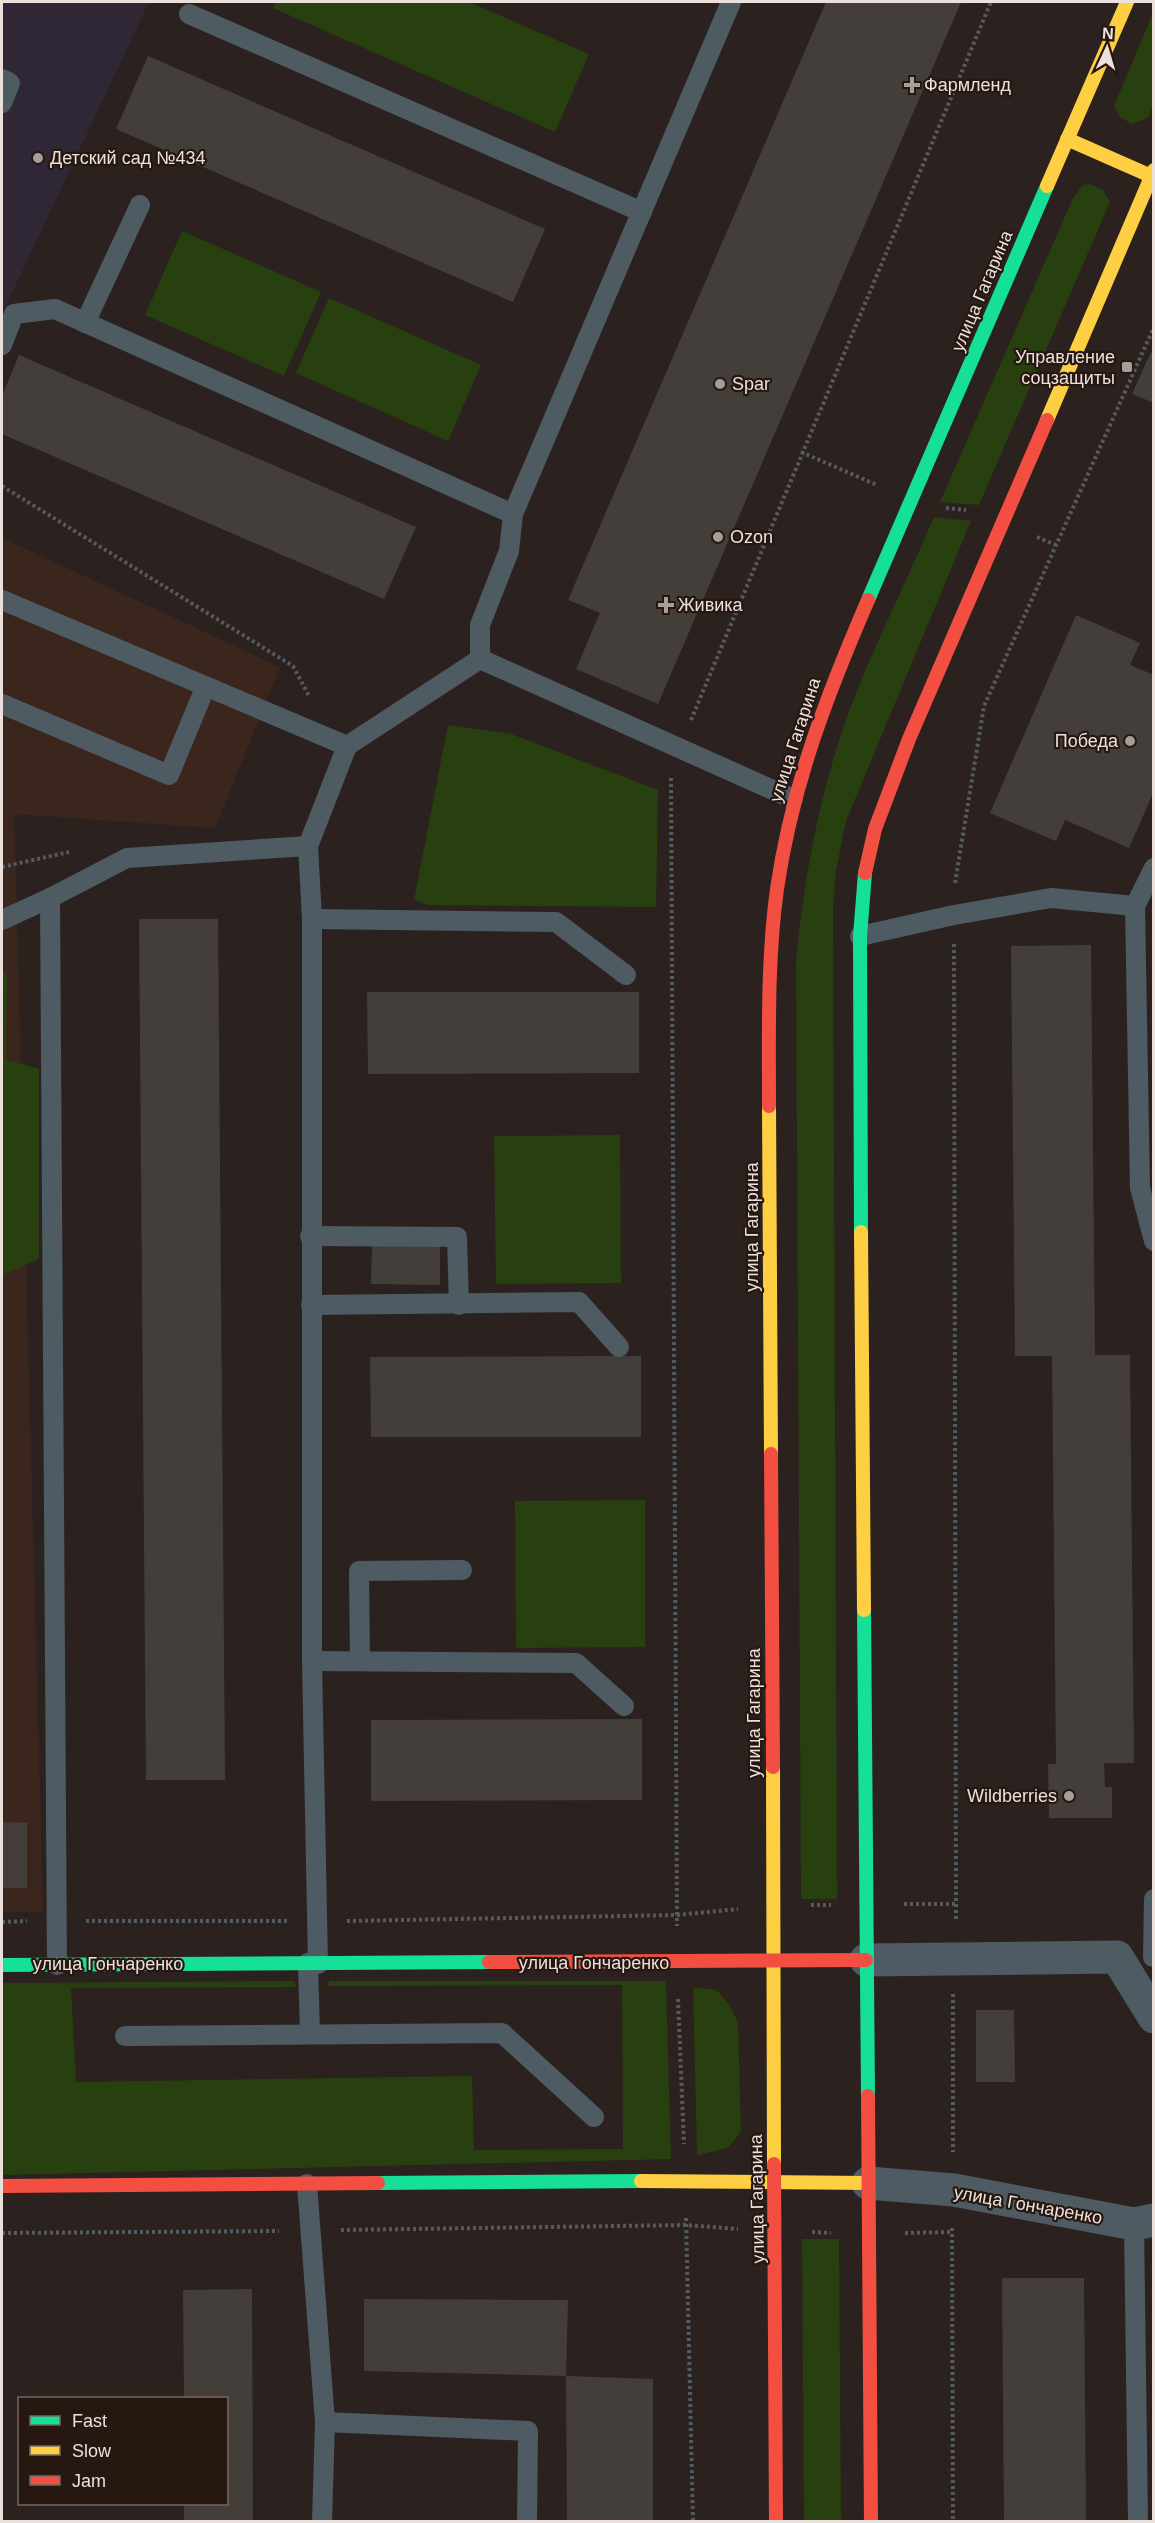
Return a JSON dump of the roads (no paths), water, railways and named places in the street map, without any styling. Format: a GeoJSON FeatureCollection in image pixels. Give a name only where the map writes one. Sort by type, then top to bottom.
{"type":"FeatureCollection","features":[{"type":"Feature","properties":{"kind":"main road","name":"улица Гагарина"},"geometry":{"type":"LineString","coordinates":[[776,2522],[769,973],[779,869],[793,799],[826,697],[1127,2]]}},
{"type":"Feature","properties":{"kind":"main road"},"geometry":{"type":"LineString","coordinates":[[871,2522],[860,936],[866,864],[888,791],[1152,173],[1067,140]]}},
{"type":"Feature","properties":{"kind":"main road","name":"улица Гончаренко"},"geometry":{"type":"LineString","coordinates":[[2,1965],[677,1963],[866,1960]]}},
{"type":"Feature","properties":{"kind":"main road","name":"улица Гончаренко"},"geometry":{"type":"LineString","coordinates":[[2,2186],[685,2180],[868,2182]]}},
{"type":"Feature","properties":{"kind":"street","name":"улица Гончаренко"},"geometry":{"type":"LineString","coordinates":[[866,1960],[1117,1958]]}},
{"type":"Feature","properties":{"kind":"street"},"geometry":{"type":"LineString","coordinates":[[1117,1958],[1154,2017]]}},
{"type":"Feature","properties":{"kind":"street","name":"улица Гончаренко"},"geometry":{"type":"LineString","coordinates":[[868,2182],[954,2190],[1144,2222]]}},
{"type":"Feature","properties":{"kind":"lane"},"geometry":{"type":"LineString","coordinates":[[480,659],[480,625],[509,551],[513,514],[731,2]]}},
{"type":"Feature","properties":{"kind":"lane"},"geometry":{"type":"LineString","coordinates":[[189,14],[642,212]]}},
{"type":"Feature","properties":{"kind":"lane"},"geometry":{"type":"LineString","coordinates":[[2,79],[10,83],[2,103]]}},
{"type":"Feature","properties":{"kind":"lane"},"geometry":{"type":"LineString","coordinates":[[85,323],[140,205]]}},
{"type":"Feature","properties":{"kind":"lane"},"geometry":{"type":"LineString","coordinates":[[2,345],[14,314],[55,309],[513,514]]}},
{"type":"Feature","properties":{"kind":"lane"},"geometry":{"type":"LineString","coordinates":[[2,600],[340,744]]}},
{"type":"Feature","properties":{"kind":"lane"},"geometry":{"type":"LineString","coordinates":[[480,659],[679,750],[793,799]]}},
{"type":"Feature","properties":{"kind":"lane"},"geometry":{"type":"LineString","coordinates":[[310,2034],[313,1964],[310,1236],[312,919],[308,846],[340,744],[480,659]]}},
{"type":"Feature","properties":{"kind":"lane"},"geometry":{"type":"LineString","coordinates":[[2,704],[169,775],[205,688]]}},
{"type":"Feature","properties":{"kind":"lane"},"geometry":{"type":"LineString","coordinates":[[2,920],[127,858],[308,846]]}},
{"type":"Feature","properties":{"kind":"lane"},"geometry":{"type":"LineString","coordinates":[[1154,868],[1136,906],[1140,1188],[1154,1241]]}},
{"type":"Feature","properties":{"kind":"lane"},"geometry":{"type":"LineString","coordinates":[[50,898],[57,1965]]}},
{"type":"Feature","properties":{"kind":"lane"},"geometry":{"type":"LineString","coordinates":[[860,936],[954,915],[1051,898],[1136,906]]}},
{"type":"Feature","properties":{"kind":"lane"},"geometry":{"type":"LineString","coordinates":[[312,919],[556,922],[626,975]]}},
{"type":"Feature","properties":{"kind":"lane"},"geometry":{"type":"LineString","coordinates":[[310,1236],[457,1237],[459,1305]]}},
{"type":"Feature","properties":{"kind":"lane"},"geometry":{"type":"LineString","coordinates":[[311,1305],[579,1302],[619,1347]]}},
{"type":"Feature","properties":{"kind":"lane"},"geometry":{"type":"LineString","coordinates":[[360,1661],[359,1571],[462,1570]]}},
{"type":"Feature","properties":{"kind":"lane"},"geometry":{"type":"LineString","coordinates":[[312,1661],[576,1663],[624,1706]]}},
{"type":"Feature","properties":{"kind":"lane"},"geometry":{"type":"LineString","coordinates":[[1117,1958],[1153,1957],[1154,1899]]}},
{"type":"Feature","properties":{"kind":"lane"},"geometry":{"type":"LineString","coordinates":[[125,2036],[502,2033],[594,2117]]}},
{"type":"Feature","properties":{"kind":"lane"},"geometry":{"type":"LineString","coordinates":[[307,2184],[325,2422],[322,2522]]}},
{"type":"Feature","properties":{"kind":"lane"},"geometry":{"type":"LineString","coordinates":[[1138,2522],[1145,2414],[1144,2222]]}},
{"type":"Feature","properties":{"kind":"lane"},"geometry":{"type":"LineString","coordinates":[[325,2422],[528,2430],[527,2522]]}},
{"type":"Feature","properties":{"kind":"place","name":"Фармленд"},"geometry":{"type":"Point","coordinates":[912,85]}},
{"type":"Feature","properties":{"kind":"place","name":"Детский сад №434"},"geometry":{"type":"Point","coordinates":[38,158]}},
{"type":"Feature","properties":{"kind":"place","name":"Управление соцзащиты"},"geometry":{"type":"Point","coordinates":[1127,367]}},
{"type":"Feature","properties":{"kind":"place","name":"Spar"},"geometry":{"type":"Point","coordinates":[720,384]}},
{"type":"Feature","properties":{"kind":"place","name":"Ozon"},"geometry":{"type":"Point","coordinates":[718,537]}},
{"type":"Feature","properties":{"kind":"place","name":"Живика"},"geometry":{"type":"Point","coordinates":[666,605]}},
{"type":"Feature","properties":{"kind":"place","name":"Победа"},"geometry":{"type":"Point","coordinates":[1130,741]}},
{"type":"Feature","properties":{"kind":"place","name":"Wildberries"},"geometry":{"type":"Point","coordinates":[1069,1796]}}]}
